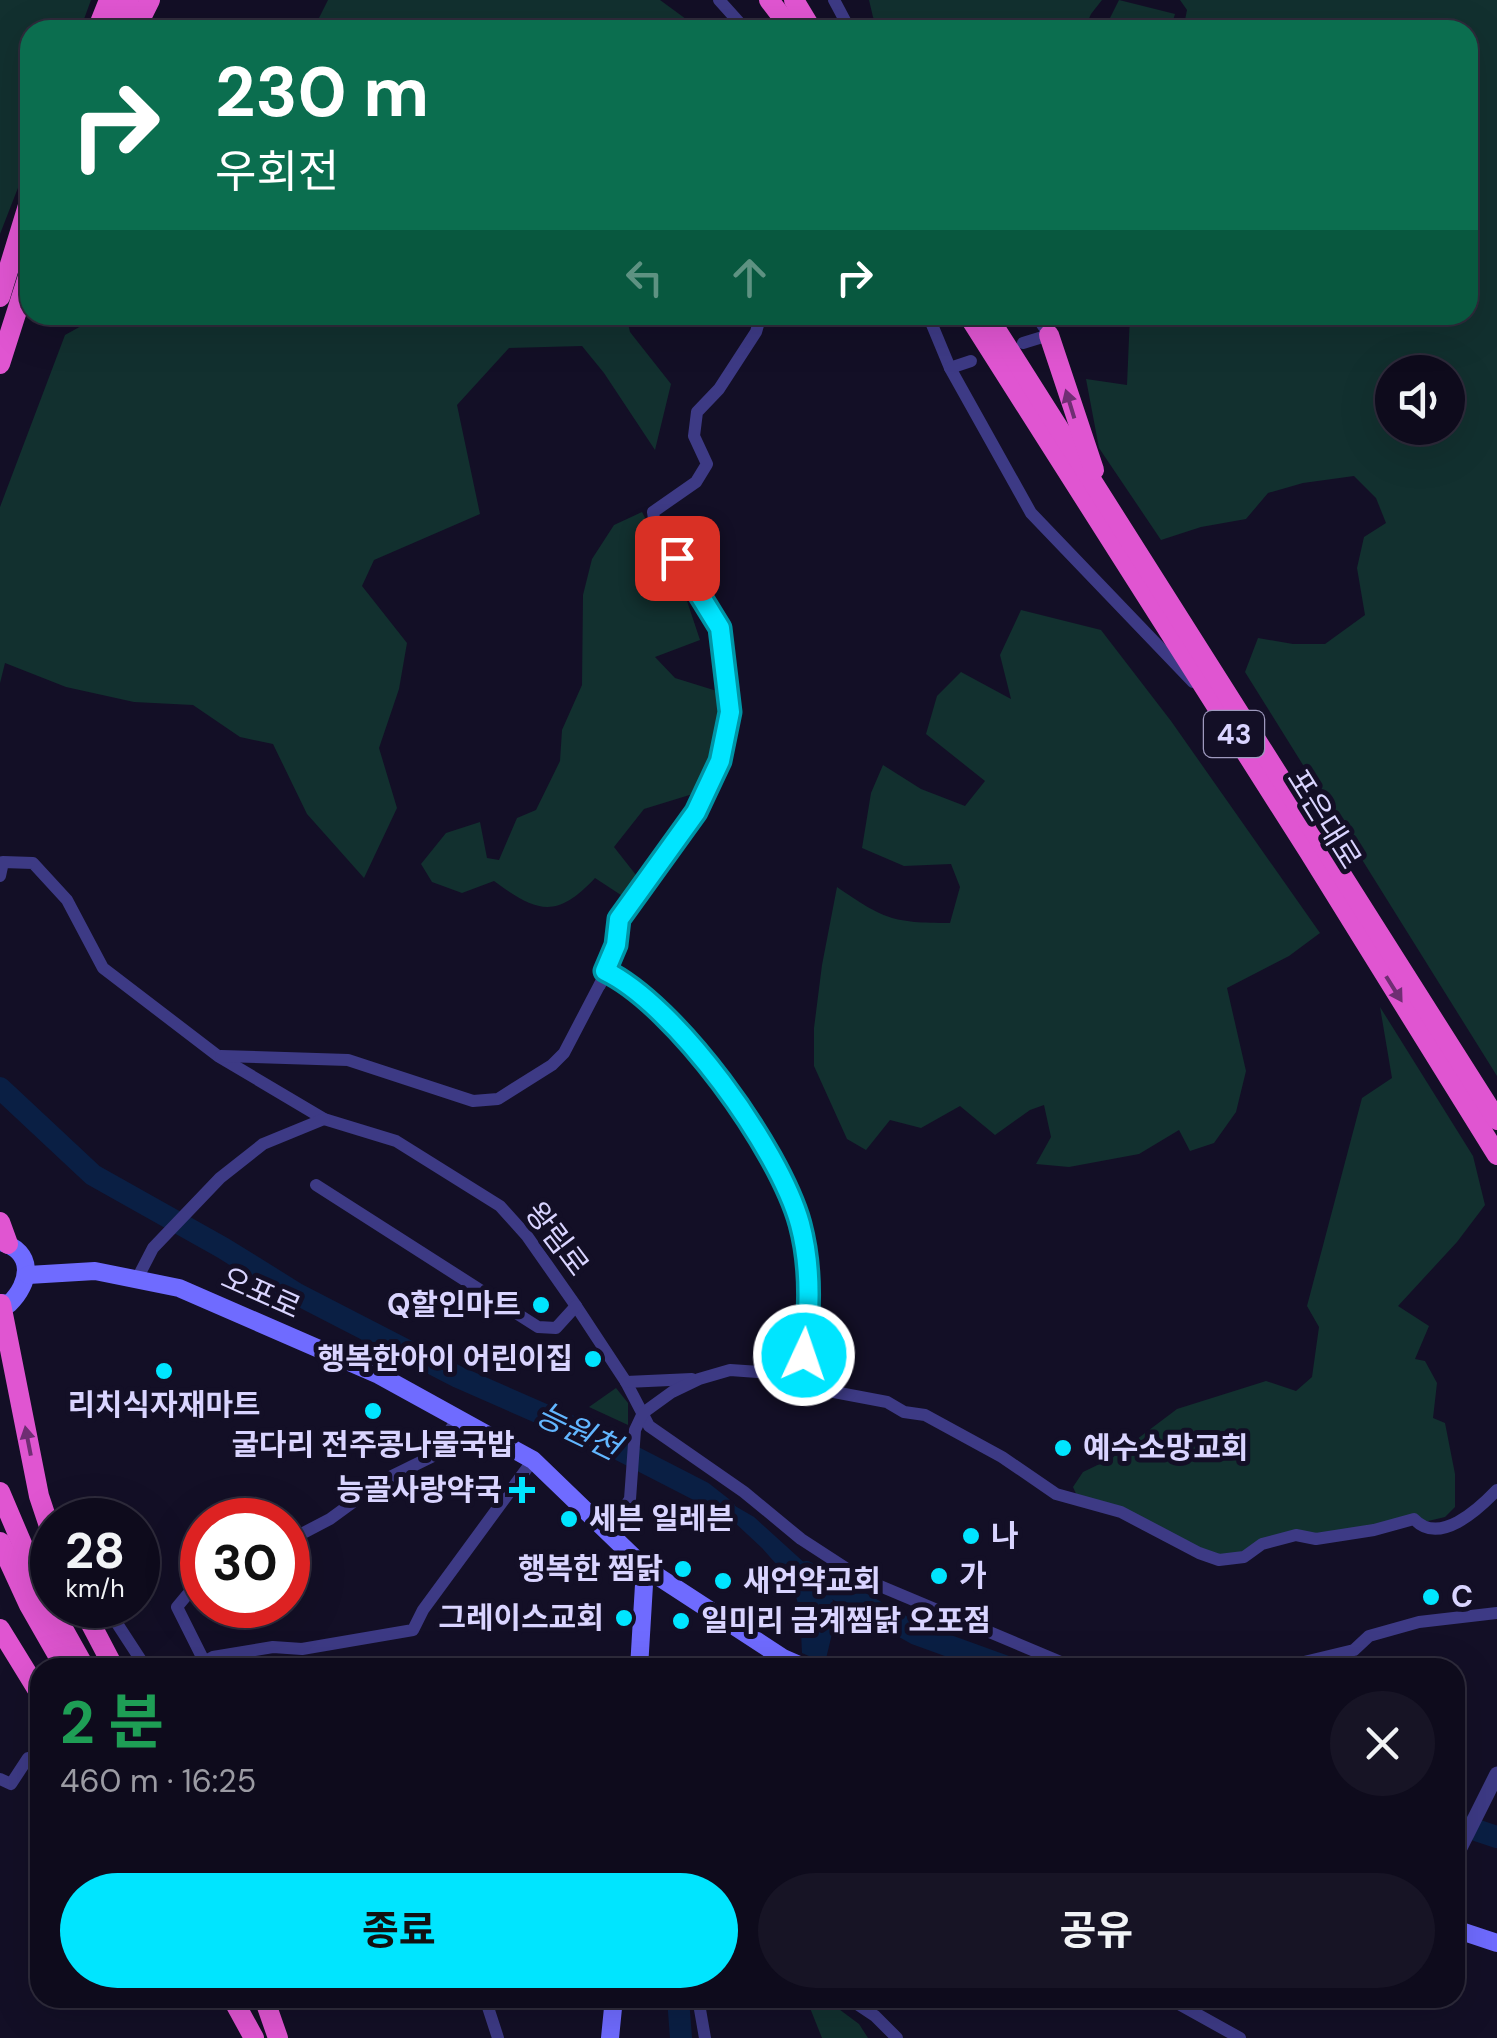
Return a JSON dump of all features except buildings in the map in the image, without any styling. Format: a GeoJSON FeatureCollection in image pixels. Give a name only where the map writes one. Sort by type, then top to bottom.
{"type":"FeatureCollection","features":[{"type":"Feature","properties":{"kind":"highway"},"geometry":{"type":"LineString","coordinates":[[0,297],[20,232]]}},
{"type":"Feature","properties":{"kind":"highway"},"geometry":{"type":"LineString","coordinates":[[0,364],[20,301]]}},
{"type":"Feature","properties":{"kind":"highway","name":"포은대로"},"geometry":{"type":"LineString","coordinates":[[974,325],[1497,1154]]}},
{"type":"Feature","properties":{"kind":"highway","name":"포은대로"},"geometry":{"type":"LineString","coordinates":[[992,325],[1497,1120]]}},
{"type":"Feature","properties":{"kind":"highway"},"geometry":{"type":"LineString","coordinates":[[1049,334],[1093,469],[1120,526]]}},
{"type":"Feature","properties":{"kind":"highway"},"geometry":{"type":"LineString","coordinates":[[0,1222],[4,1243]]}},
{"type":"Feature","properties":{"kind":"highway"},"geometry":{"type":"LineString","coordinates":[[1,1304],[40,1498]]}},
{"type":"Feature","properties":{"kind":"highway"},"geometry":{"type":"LineString","coordinates":[[0,1492],[42,1593],[79,1658]]}},
{"type":"Feature","properties":{"kind":"highway"},"geometry":{"type":"LineString","coordinates":[[0,1542],[59,1658]]}},
{"type":"Feature","properties":{"kind":"highway"},"geometry":{"type":"LineString","coordinates":[[93,1628],[109,1658]]}},
{"type":"Feature","properties":{"kind":"highway"},"geometry":{"type":"LineString","coordinates":[[0,1630],[30,1678]]}},
{"type":"Feature","properties":{"kind":"highway"},"geometry":{"type":"LineString","coordinates":[[238,2008],[254,2038]]}},
{"type":"Feature","properties":{"kind":"highway"},"geometry":{"type":"LineString","coordinates":[[255,2008],[264,2038]]}},
{"type":"Feature","properties":{"kind":"highway"},"geometry":{"type":"LineString","coordinates":[[268,2008],[278,2038]]}},
{"type":"Feature","properties":{"kind":"highway"},"geometry":{"type":"LineString","coordinates":[[276,2008],[286,2038]]}},
{"type":"Feature","properties":{"kind":"main road"},"geometry":{"type":"LineString","coordinates":[[1,1304],[8,1304],[24,1290],[28,1275],[20,1254],[4,1243]]}},
{"type":"Feature","properties":{"kind":"main road","name":"오포로"},"geometry":{"type":"LineString","coordinates":[[28,1275],[96,1271],[179,1288],[379,1375],[533,1460],[646,1568],[783,1658]]}},
{"type":"Feature","properties":{"kind":"main road"},"geometry":{"type":"LineString","coordinates":[[641,1658],[646,1568]]}},
{"type":"Feature","properties":{"kind":"main road"},"geometry":{"type":"LineString","coordinates":[[1465,1932],[1497,1943]]}},
{"type":"Feature","properties":{"kind":"main road"},"geometry":{"type":"LineString","coordinates":[[610,2038],[613,2008]]}},
{"type":"Feature","properties":{"kind":"street"},"geometry":{"type":"LineString","coordinates":[[719,0],[737,20]]}},
{"type":"Feature","properties":{"kind":"street"},"geometry":{"type":"LineString","coordinates":[[218,1056],[348,1060],[473,1101],[498,1098],[552,1065],[564,1053],[602,980],[616,945],[619,919],[696,812],[720,761],[730,712],[720,628],[655,525],[652,512],[696,482],[706,464],[694,436],[698,412],[718,390],[758,325]]}},
{"type":"Feature","properties":{"kind":"street"},"geometry":{"type":"LineString","coordinates":[[932,325],[950,368],[1031,513],[1222,715]]}},
{"type":"Feature","properties":{"kind":"street"},"geometry":{"type":"LineString","coordinates":[[1023,344],[1049,334],[1043,325]]}},
{"type":"Feature","properties":{"kind":"street"},"geometry":{"type":"LineString","coordinates":[[950,368],[972,361]]}},
{"type":"Feature","properties":{"kind":"street","name":"왕림로"},"geometry":{"type":"LineString","coordinates":[[0,876],[3,862],[33,862],[66,900],[103,968],[218,1056],[324,1118],[396,1140],[500,1206],[528,1236],[576,1306],[626,1382],[649,1426],[744,1492],[801,1539],[862,1578],[1051,1658]]}},
{"type":"Feature","properties":{"kind":"street"},"geometry":{"type":"LineString","coordinates":[[602,980],[634,987],[692,1043],[775,1167],[800,1224],[807,1276],[807,1332],[797,1378]]}},
{"type":"Feature","properties":{"kind":"street"},"geometry":{"type":"LineString","coordinates":[[137,1279],[153,1248],[220,1178],[263,1144],[324,1118]]}},
{"type":"Feature","properties":{"kind":"street"},"geometry":{"type":"LineString","coordinates":[[316,1186],[538,1327],[556,1328],[576,1306]]}},
{"type":"Feature","properties":{"kind":"street"},"geometry":{"type":"LineString","coordinates":[[626,1382],[699,1379],[741,1370],[765,1370],[834,1392],[887,1402],[904,1412],[925,1415],[1002,1457],[1056,1494],[1121,1512],[1219,1560],[1244,1557],[1262,1544],[1296,1535],[1316,1539],[1414,1519],[1435,1530],[1464,1518],[1497,1490]]}},
{"type":"Feature","properties":{"kind":"street"},"geometry":{"type":"LineString","coordinates":[[609,1533],[631,1495],[635,1430],[643,1413],[699,1379]]}},
{"type":"Feature","properties":{"kind":"street"},"geometry":{"type":"LineString","coordinates":[[310,1529],[382,1481],[433,1456],[458,1418]]}},
{"type":"Feature","properties":{"kind":"street"},"geometry":{"type":"LineString","coordinates":[[224,1658],[273,1647],[302,1649],[413,1630],[423,1610],[533,1460]]}},
{"type":"Feature","properties":{"kind":"street"},"geometry":{"type":"LineString","coordinates":[[1321,1658],[1354,1650],[1368,1636],[1419,1622],[1497,1613]]}},
{"type":"Feature","properties":{"kind":"street"},"geometry":{"type":"LineString","coordinates":[[119,1628],[139,1658]]}},
{"type":"Feature","properties":{"kind":"street"},"geometry":{"type":"LineString","coordinates":[[185,1628],[196,1658]]}},
{"type":"Feature","properties":{"kind":"street"},"geometry":{"type":"LineString","coordinates":[[5,1782],[30,1758]]}},
{"type":"Feature","properties":{"kind":"street"},"geometry":{"type":"LineString","coordinates":[[1465,1838],[1495,1779]]}},
{"type":"Feature","properties":{"kind":"street"},"geometry":{"type":"LineString","coordinates":[[488,2008],[498,2038]]}},
{"type":"Feature","properties":{"kind":"street"},"geometry":{"type":"LineString","coordinates":[[700,2008],[705,2038]]}},
{"type":"Feature","properties":{"kind":"street"},"geometry":{"type":"LineString","coordinates":[[862,2008],[897,2038]]}},
{"type":"Feature","properties":{"kind":"street"},"geometry":{"type":"LineString","coordinates":[[1186,2008],[1240,2038]]}},
{"type":"Feature","properties":{"kind":"green space"},"geometry":{"type":"Polygon","coordinates":[[[0,0],[91,0],[84,20],[20,20],[20,183],[0,234],[0,0]]]}},
{"type":"Feature","properties":{"kind":"green space"},"geometry":{"type":"Polygon","coordinates":[[[328,0],[660,0],[687,20],[318,20],[328,0]]]}},
{"type":"Feature","properties":{"kind":"green space"},"geometry":{"type":"Polygon","coordinates":[[[869,0],[1102,0],[1088,20],[873,17],[869,0]]]}},
{"type":"Feature","properties":{"kind":"green space"},"geometry":{"type":"Polygon","coordinates":[[[1119,0],[1175,14],[1173,20],[1109,20],[1119,0]]]}},
{"type":"Feature","properties":{"kind":"green space"},"geometry":{"type":"Polygon","coordinates":[[[1180,0],[1497,0],[1497,1076],[1245,672],[1258,638],[1325,644],[1365,615],[1357,568],[1364,537],[1386,523],[1376,498],[1354,476],[1303,483],[1268,493],[1246,519],[1201,527],[1161,540],[1099,448],[1086,379],[1127,385],[1130,325],[1478,325],[1478,20],[1185,20],[1187,10],[1180,0]]]}},
{"type":"Feature","properties":{"kind":"green space"},"geometry":{"type":"Polygon","coordinates":[[[83,325],[628,325],[671,384],[655,450],[582,346],[509,348],[457,405],[480,514],[374,560],[362,586],[407,643],[399,689],[379,748],[397,808],[364,878],[307,814],[273,744],[240,737],[193,705],[134,702],[66,687],[5,663],[0,683],[0,507],[65,335],[83,325]]]}},
{"type":"Feature","properties":{"kind":"green space"},"geometry":{"type":"Polygon","coordinates":[[[642,512],[685,595],[700,640],[655,657],[675,678],[720,692],[714,756],[696,793],[644,809],[614,847],[636,875],[627,899],[595,878],[569,900],[546,907],[523,900],[494,881],[462,893],[432,882],[421,864],[446,833],[480,822],[487,858],[499,860],[517,818],[536,810],[560,761],[562,730],[582,685],[583,595],[592,559],[614,525],[642,512]]]}},
{"type":"Feature","properties":{"kind":"green space"},"geometry":{"type":"Polygon","coordinates":[[[1021,610],[1101,630],[1171,721],[1320,933],[1289,956],[1227,988],[1246,1071],[1236,1112],[1214,1143],[1190,1151],[1179,1130],[1139,1154],[1069,1167],[1036,1164],[1051,1137],[1044,1105],[1030,1110],[995,1135],[960,1106],[921,1128],[890,1120],[866,1150],[847,1139],[814,1066],[814,1028],[822,965],[837,887],[889,917],[950,923],[960,887],[951,864],[904,866],[862,848],[871,793],[883,765],[921,789],[965,806],[985,781],[926,734],[937,696],[961,672],[1011,699],[1000,655],[1021,610]]]}},
{"type":"Feature","properties":{"kind":"green space"},"geometry":{"type":"Polygon","coordinates":[[[1380,1007],[1473,1156],[1485,1205],[1398,1306],[1429,1326],[1415,1359],[1425,1361],[1437,1383],[1433,1418],[1445,1423],[1455,1474],[1455,1507],[1445,1517],[1424,1522],[1334,1531],[1242,1553],[1217,1555],[1077,1496],[1073,1487],[1083,1472],[1112,1458],[1177,1409],[1266,1381],[1296,1391],[1312,1377],[1319,1327],[1307,1306],[1362,1098],[1392,1078],[1380,1007]]]}},
{"type":"Feature","properties":{"kind":"green space"},"geometry":{"type":"Polygon","coordinates":[[[616,1388],[628,1403],[628,1425],[589,1407],[616,1388]]]}},
{"type":"Feature","properties":{"kind":"green space"},"geometry":{"type":"Polygon","coordinates":[[[810,2008],[837,2008],[859,2024],[868,2038],[822,2038],[810,2008]]]}},
{"type":"Feature","properties":{"kind":"water"},"geometry":{"type":"Polygon","coordinates":[[[675,1479],[711,1492],[754,1517],[830,1586],[836,1617],[826,1658],[802,1653],[800,1611],[792,1582],[702,1492],[675,1479]]]}},
{"type":"Feature","properties":{"kind":"waterway","name":"능원천"},"geometry":{"type":"LineString","coordinates":[[0,1088],[93,1175],[297,1294],[458,1377],[595,1437],[702,1492],[725,1510]]}},
{"type":"Feature","properties":{"kind":"waterway","name":"능원천"},"geometry":{"type":"LineString","coordinates":[[806,1572],[916,1634],[982,1658]]}},
{"type":"Feature","properties":{"kind":"waterway","name":"능원천"},"geometry":{"type":"LineString","coordinates":[[1465,1826],[1497,1837]]}},
{"type":"Feature","properties":{"kind":"waterway"},"geometry":{"type":"LineString","coordinates":[[679,2008],[681,2038]]}},
{"type":"Feature","properties":{"kind":"place","name":"Q할인마트"},"geometry":{"type":"Point","coordinates":[541,1305]}},
{"type":"Feature","properties":{"kind":"place","name":"행복한아이 어린이집"},"geometry":{"type":"Point","coordinates":[593,1359]}},
{"type":"Feature","properties":{"kind":"place","name":"리치식자재마트"},"geometry":{"type":"Point","coordinates":[164,1371]}},
{"type":"Feature","properties":{"kind":"place","name":"굴다리 전주콩나물국밥"},"geometry":{"type":"Point","coordinates":[373,1411]}},
{"type":"Feature","properties":{"kind":"place","name":"예수소망교회"},"geometry":{"type":"Point","coordinates":[1063,1448]}},
{"type":"Feature","properties":{"kind":"place","name":"능골사랑약국"},"geometry":{"type":"Point","coordinates":[522,1490]}},
{"type":"Feature","properties":{"kind":"place","name":"세븐 일레븐"},"geometry":{"type":"Point","coordinates":[569,1519]}},
{"type":"Feature","properties":{"kind":"place","name":"나"},"geometry":{"type":"Point","coordinates":[971,1536]}},
{"type":"Feature","properties":{"kind":"place","name":"행복한 찜닭"},"geometry":{"type":"Point","coordinates":[683,1569]}},
{"type":"Feature","properties":{"kind":"place","name":"가"},"geometry":{"type":"Point","coordinates":[939,1576]}},
{"type":"Feature","properties":{"kind":"place","name":"새언약교회"},"geometry":{"type":"Point","coordinates":[723,1581]}},
{"type":"Feature","properties":{"kind":"place","name":"C"},"geometry":{"type":"Point","coordinates":[1431,1597]}},
{"type":"Feature","properties":{"kind":"place","name":"그레이스교회"},"geometry":{"type":"Point","coordinates":[624,1618]}},
{"type":"Feature","properties":{"kind":"place","name":"일미리 금계찜닭 오포점"},"geometry":{"type":"Point","coordinates":[681,1621]}},
{"type":"Feature","properties":{"kind":"route"},"geometry":{"type":"LineString","coordinates":[[677,558],[720,628],[730,712],[720,761],[696,812],[619,919],[616,945],[605,971],[628,982],[692,1043],[775,1167],[800,1224],[807,1276],[804,1355]]}}]}
